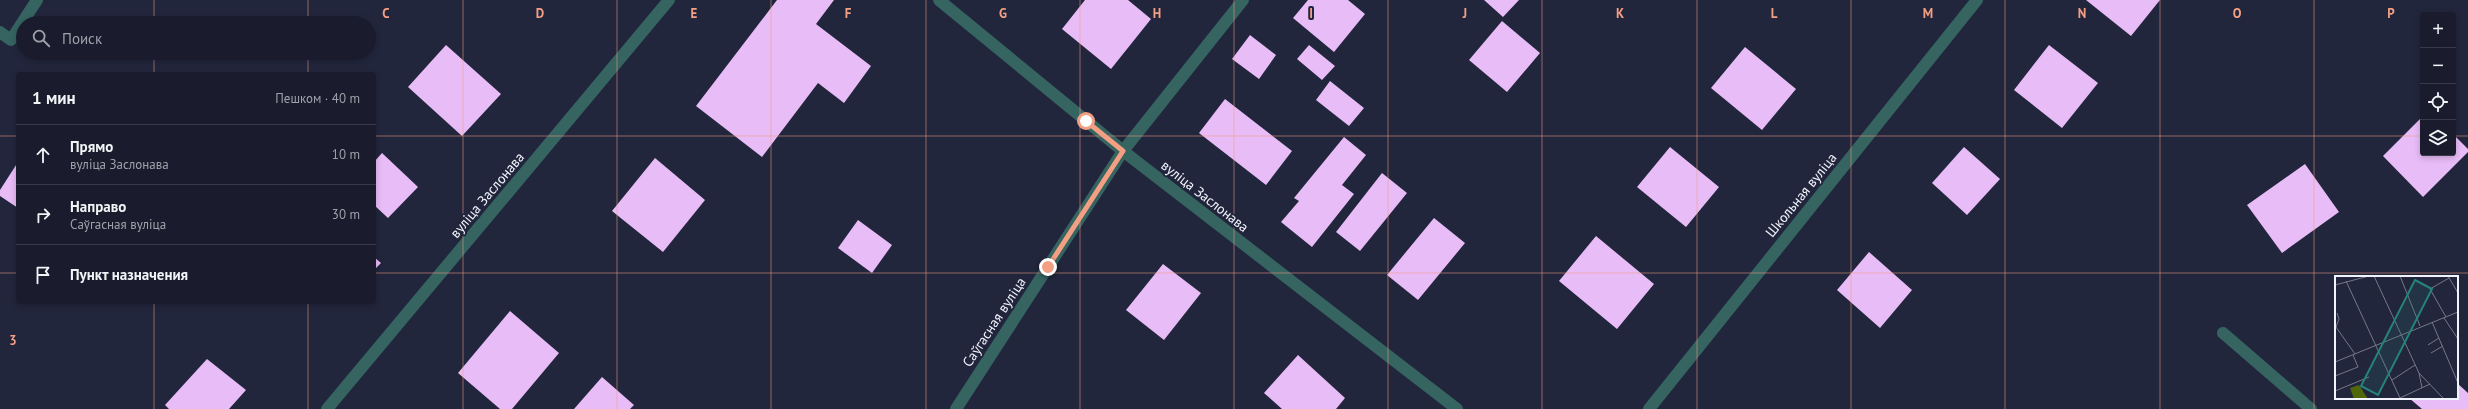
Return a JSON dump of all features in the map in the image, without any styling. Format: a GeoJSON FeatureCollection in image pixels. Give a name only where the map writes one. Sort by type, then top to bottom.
{"type":"FeatureCollection","features":[{"type":"Feature","properties":{"kind":"street"},"geometry":{"type":"LineString","coordinates":[[27,16],[37,0]]}},
{"type":"Feature","properties":{"kind":"street","name":"вуліца Заслонава"},"geometry":{"type":"LineString","coordinates":[[327,409],[670,0]]}},
{"type":"Feature","properties":{"kind":"street","name":"вуліца Заслонава"},"geometry":{"type":"LineString","coordinates":[[939,0],[1123,151],[1457,409]]}},
{"type":"Feature","properties":{"kind":"street","name":"Саўгасная вуліца"},"geometry":{"type":"LineString","coordinates":[[956,409],[1123,151],[1243,0]]}},
{"type":"Feature","properties":{"kind":"street","name":"Школьная вуліца"},"geometry":{"type":"LineString","coordinates":[[1649,409],[1977,0]]}},
{"type":"Feature","properties":{"kind":"street"},"geometry":{"type":"LineString","coordinates":[[0,32],[11,40],[16,32]]}},
{"type":"Feature","properties":{"kind":"street"},"geometry":{"type":"LineString","coordinates":[[2223,333],[2311,409]]}},
{"type":"Feature","properties":{"kind":"building"},"geometry":{"type":"Polygon","coordinates":[[[777,0],[834,0],[816,24],[871,66],[844,103],[818,83],[762,157],[696,106],[777,0]]]}},
{"type":"Feature","properties":{"kind":"building"},"geometry":{"type":"Polygon","coordinates":[[[1085,0],[1128,0],[1151,19],[1111,69],[1062,29],[1085,0]]]}},
{"type":"Feature","properties":{"kind":"building"},"geometry":{"type":"Polygon","coordinates":[[[1308,0],[1348,0],[1365,14],[1334,52],[1293,18],[1308,0]]]}},
{"type":"Feature","properties":{"kind":"building"},"geometry":{"type":"Polygon","coordinates":[[[1484,0],[1519,0],[1503,17],[1484,0]]]}},
{"type":"Feature","properties":{"kind":"building"},"geometry":{"type":"Polygon","coordinates":[[[2086,0],[2160,0],[2131,36],[2086,0]]]}},
{"type":"Feature","properties":{"kind":"building"},"geometry":{"type":"Polygon","coordinates":[[[1502,21],[1540,53],[1507,92],[1469,60],[1502,21]]]}},
{"type":"Feature","properties":{"kind":"building"},"geometry":{"type":"Polygon","coordinates":[[[1250,35],[1276,55],[1259,79],[1232,59],[1250,35]]]}},
{"type":"Feature","properties":{"kind":"building"},"geometry":{"type":"Polygon","coordinates":[[[446,45],[501,94],[462,136],[408,87],[446,45]]]}},
{"type":"Feature","properties":{"kind":"building"},"geometry":{"type":"Polygon","coordinates":[[[1309,45],[1335,66],[1322,80],[1297,59],[1309,45]]]}},
{"type":"Feature","properties":{"kind":"building"},"geometry":{"type":"Polygon","coordinates":[[[2049,45],[2098,83],[2062,128],[2014,90],[2049,45]]]}},
{"type":"Feature","properties":{"kind":"building"},"geometry":{"type":"Polygon","coordinates":[[[1745,47],[1796,89],[1762,130],[1711,88],[1745,47]]]}},
{"type":"Feature","properties":{"kind":"building"},"geometry":{"type":"Polygon","coordinates":[[[1330,81],[1364,108],[1349,126],[1316,100],[1330,81]]]}},
{"type":"Feature","properties":{"kind":"building"},"geometry":{"type":"Polygon","coordinates":[[[1225,99],[1292,151],[1266,185],[1199,133],[1225,99]]]}},
{"type":"Feature","properties":{"kind":"building"},"geometry":{"type":"Polygon","coordinates":[[[2420,119],[2420,156],[2456,156],[2456,137],[2468,149],[2468,152],[2423,197],[2383,156],[2420,119]]]}},
{"type":"Feature","properties":{"kind":"building"},"geometry":{"type":"Polygon","coordinates":[[[1344,137],[1366,155],[1342,185],[1354,194],[1312,247],[1281,222],[1299,201],[1294,198],[1344,137]]]}},
{"type":"Feature","properties":{"kind":"building"},"geometry":{"type":"Polygon","coordinates":[[[1670,147],[1719,187],[1686,227],[1637,187],[1670,147]]]}},
{"type":"Feature","properties":{"kind":"building"},"geometry":{"type":"Polygon","coordinates":[[[1964,147],[2000,179],[1967,215],[1932,183],[1964,147]]]}},
{"type":"Feature","properties":{"kind":"building"},"geometry":{"type":"Polygon","coordinates":[[[382,153],[418,187],[388,218],[376,207],[376,160],[382,153]]]}},
{"type":"Feature","properties":{"kind":"building"},"geometry":{"type":"Polygon","coordinates":[[[655,158],[705,200],[663,252],[612,211],[655,158]]]}},
{"type":"Feature","properties":{"kind":"building"},"geometry":{"type":"Polygon","coordinates":[[[2305,164],[2339,212],[2282,253],[2247,205],[2305,164]]]}},
{"type":"Feature","properties":{"kind":"building"},"geometry":{"type":"Polygon","coordinates":[[[16,165],[16,207],[0,196],[0,190],[16,165]]]}},
{"type":"Feature","properties":{"kind":"building"},"geometry":{"type":"Polygon","coordinates":[[[1382,173],[1407,193],[1360,251],[1336,232],[1382,173]]]}},
{"type":"Feature","properties":{"kind":"building"},"geometry":{"type":"Polygon","coordinates":[[[1434,218],[1465,243],[1418,300],[1387,275],[1434,218]]]}},
{"type":"Feature","properties":{"kind":"building"},"geometry":{"type":"Polygon","coordinates":[[[858,220],[892,245],[872,273],[838,248],[858,220]]]}},
{"type":"Feature","properties":{"kind":"building"},"geometry":{"type":"Polygon","coordinates":[[[1596,236],[1654,284],[1617,329],[1559,281],[1596,236]]]}},
{"type":"Feature","properties":{"kind":"building"},"geometry":{"type":"Polygon","coordinates":[[[1869,252],[1912,290],[1880,328],[1837,290],[1869,252]]]}},
{"type":"Feature","properties":{"kind":"building"},"geometry":{"type":"Polygon","coordinates":[[[376,259],[381,263],[376,268],[376,259]]]}},
{"type":"Feature","properties":{"kind":"building"},"geometry":{"type":"Polygon","coordinates":[[[1163,264],[1201,293],[1164,340],[1126,310],[1163,264]]]}},
{"type":"Feature","properties":{"kind":"building"},"geometry":{"type":"Polygon","coordinates":[[[510,311],[559,353],[512,409],[500,409],[458,373],[510,311]]]}},
{"type":"Feature","properties":{"kind":"building"},"geometry":{"type":"Polygon","coordinates":[[[1298,355],[1345,398],[1336,409],[1282,409],[1264,393],[1298,355]]]}},
{"type":"Feature","properties":{"kind":"building"},"geometry":{"type":"Polygon","coordinates":[[[207,359],[246,390],[229,409],[169,409],[165,405],[207,359]]]}},
{"type":"Feature","properties":{"kind":"building"},"geometry":{"type":"Polygon","coordinates":[[[602,377],[634,405],[630,409],[574,409],[602,377]]]}},
{"type":"Feature","properties":{"kind":"building"},"geometry":{"type":"Polygon","coordinates":[[[2458,384],[2468,393],[2468,409],[2422,409],[2410,399],[2458,399],[2458,384]]]}},
{"type":"Feature","properties":{"kind":"route"},"geometry":{"type":"LineString","coordinates":[[1048,267],[1123,151],[1086,121]]}}]}
